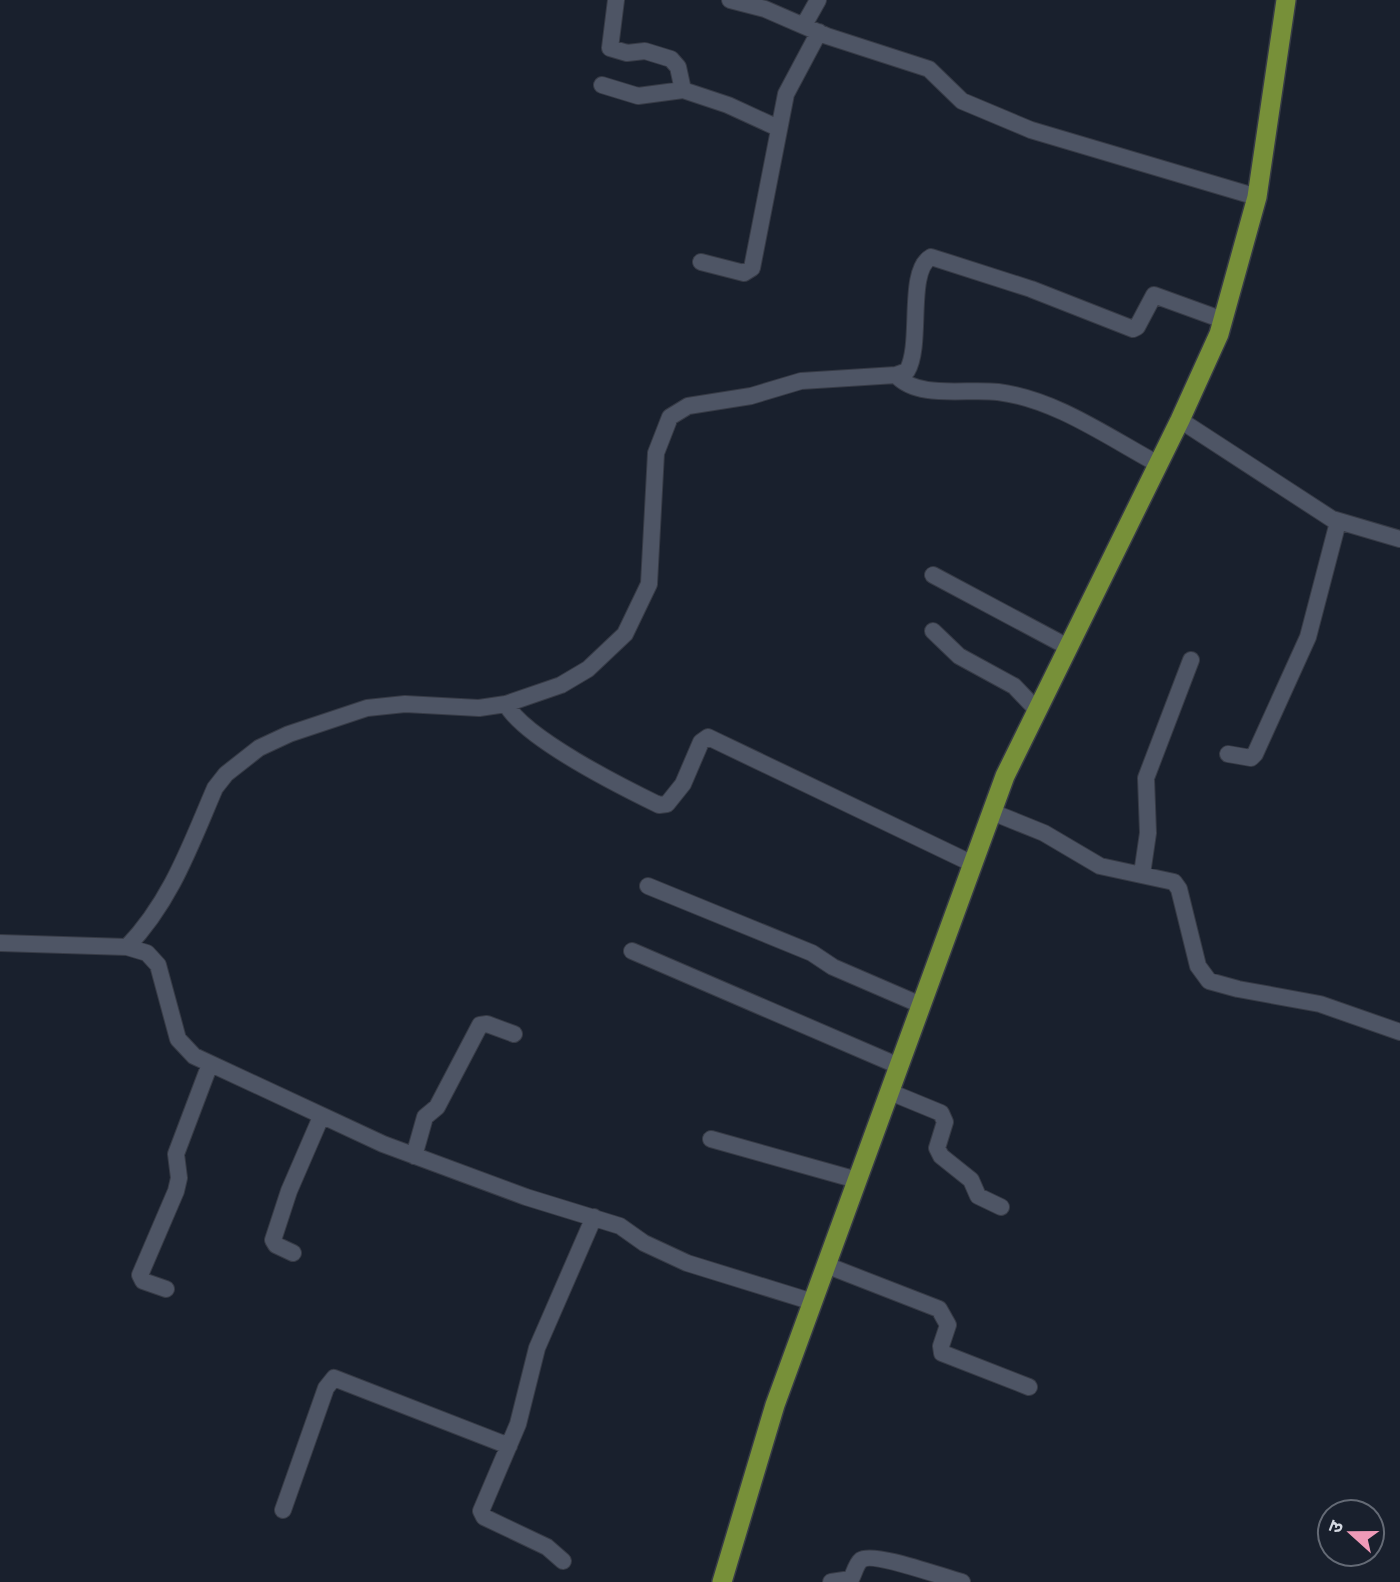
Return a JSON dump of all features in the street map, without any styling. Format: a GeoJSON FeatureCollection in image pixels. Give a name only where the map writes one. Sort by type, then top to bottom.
{"type":"FeatureCollection","features":[{"type":"Feature","properties":{"kind":"main road"},"geometry":{"type":"LineString","coordinates":[[722,1582],[775,1405],[1005,776],[1180,421],[1223,320],[1256,197],[1286,0]]}},
{"type":"Feature","properties":{"kind":"street"},"geometry":{"type":"LineString","coordinates":[[615,0],[616,13],[608,47],[622,53],[645,51],[671,59],[678,66],[683,90]]}},
{"type":"Feature","properties":{"kind":"street"},"geometry":{"type":"LineString","coordinates":[[730,0],[776,7],[812,29],[929,69],[961,102],[1031,131],[1256,197]]}},
{"type":"Feature","properties":{"kind":"street"},"geometry":{"type":"LineString","coordinates":[[701,262],[744,273],[752,268],[786,94],[812,29],[818,0]]}},
{"type":"Feature","properties":{"kind":"street"},"geometry":{"type":"LineString","coordinates":[[602,85],[638,96],[661,90],[683,90],[778,128]]}},
{"type":"Feature","properties":{"kind":"street"},"geometry":{"type":"LineString","coordinates":[[900,379],[914,358],[918,284],[925,261],[931,257],[1031,289],[1133,329],[1137,327],[1154,295],[1223,320]]}},
{"type":"Feature","properties":{"kind":"street"},"geometry":{"type":"LineString","coordinates":[[138,951],[172,889],[215,788],[226,774],[259,748],[289,734],[367,708],[405,704],[479,708],[506,704],[561,685],[588,669],[617,643],[640,608],[649,584],[653,562],[656,453],[670,417],[679,409],[751,396],[817,378],[900,379],[916,389],[1000,392],[1030,398],[1082,422],[1158,464]]}},
{"type":"Feature","properties":{"kind":"street"},"geometry":{"type":"LineString","coordinates":[[1180,421],[1338,522],[1400,539]]}},
{"type":"Feature","properties":{"kind":"street"},"geometry":{"type":"LineString","coordinates":[[1228,754],[1251,758],[1255,754],[1308,636],[1338,522]]}},
{"type":"Feature","properties":{"kind":"street"},"geometry":{"type":"LineString","coordinates":[[933,575],[1069,647]]}},
{"type":"Feature","properties":{"kind":"street"},"geometry":{"type":"LineString","coordinates":[[933,631],[959,656],[1014,686],[1037,710]]}},
{"type":"Feature","properties":{"kind":"street"},"geometry":{"type":"LineString","coordinates":[[1142,874],[1148,832],[1146,778],[1191,660]]}},
{"type":"Feature","properties":{"kind":"street"},"geometry":{"type":"LineString","coordinates":[[506,704],[512,716],[537,738],[659,805],[667,804],[678,793],[701,742],[708,737],[973,864]]}},
{"type":"Feature","properties":{"kind":"street"},"geometry":{"type":"LineString","coordinates":[[992,812],[1044,833],[1100,866],[1167,878],[1179,889],[1198,966],[1209,981],[1320,1004],[1400,1032]]}},
{"type":"Feature","properties":{"kind":"street"},"geometry":{"type":"LineString","coordinates":[[648,886],[812,953],[833,967],[921,1005]]}},
{"type":"Feature","properties":{"kind":"street"},"geometry":{"type":"LineString","coordinates":[[0,943],[39,942],[138,951],[158,965],[178,1039],[188,1053],[321,1117],[414,1156],[526,1197],[620,1226],[644,1243],[687,1263],[813,1302]]}},
{"type":"Feature","properties":{"kind":"street"},"geometry":{"type":"LineString","coordinates":[[632,951],[899,1066]]}},
{"type":"Feature","properties":{"kind":"street"},"geometry":{"type":"LineString","coordinates":[[414,1156],[425,1117],[437,1107],[480,1025],[487,1024],[514,1034]]}},
{"type":"Feature","properties":{"kind":"street"},"geometry":{"type":"LineString","coordinates":[[166,1289],[143,1281],[140,1275],[176,1191],[179,1178],[176,1154],[210,1064]]}},
{"type":"Feature","properties":{"kind":"street"},"geometry":{"type":"LineString","coordinates":[[890,1092],[941,1113],[945,1122],[937,1149],[941,1156],[967,1174],[978,1196],[1002,1207]]}},
{"type":"Feature","properties":{"kind":"street"},"geometry":{"type":"LineString","coordinates":[[293,1253],[276,1245],[273,1240],[289,1191],[321,1117]]}},
{"type":"Feature","properties":{"kind":"street"},"geometry":{"type":"LineString","coordinates":[[711,1139],[857,1180]]}},
{"type":"Feature","properties":{"kind":"street"},"geometry":{"type":"LineString","coordinates":[[564,1561],[547,1548],[482,1515],[481,1508],[519,1424],[537,1348],[594,1217]]}},
{"type":"Feature","properties":{"kind":"street"},"geometry":{"type":"LineString","coordinates":[[826,1265],[939,1309],[948,1325],[941,1346],[942,1353],[1029,1387]]}},
{"type":"Feature","properties":{"kind":"street"},"geometry":{"type":"LineString","coordinates":[[283,1510],[326,1388],[334,1378],[509,1446]]}},
{"type":"Feature","properties":{"kind":"street"},"geometry":{"type":"LineString","coordinates":[[831,1582],[850,1579],[859,1562],[866,1559],[898,1562],[962,1582]]}}]}
